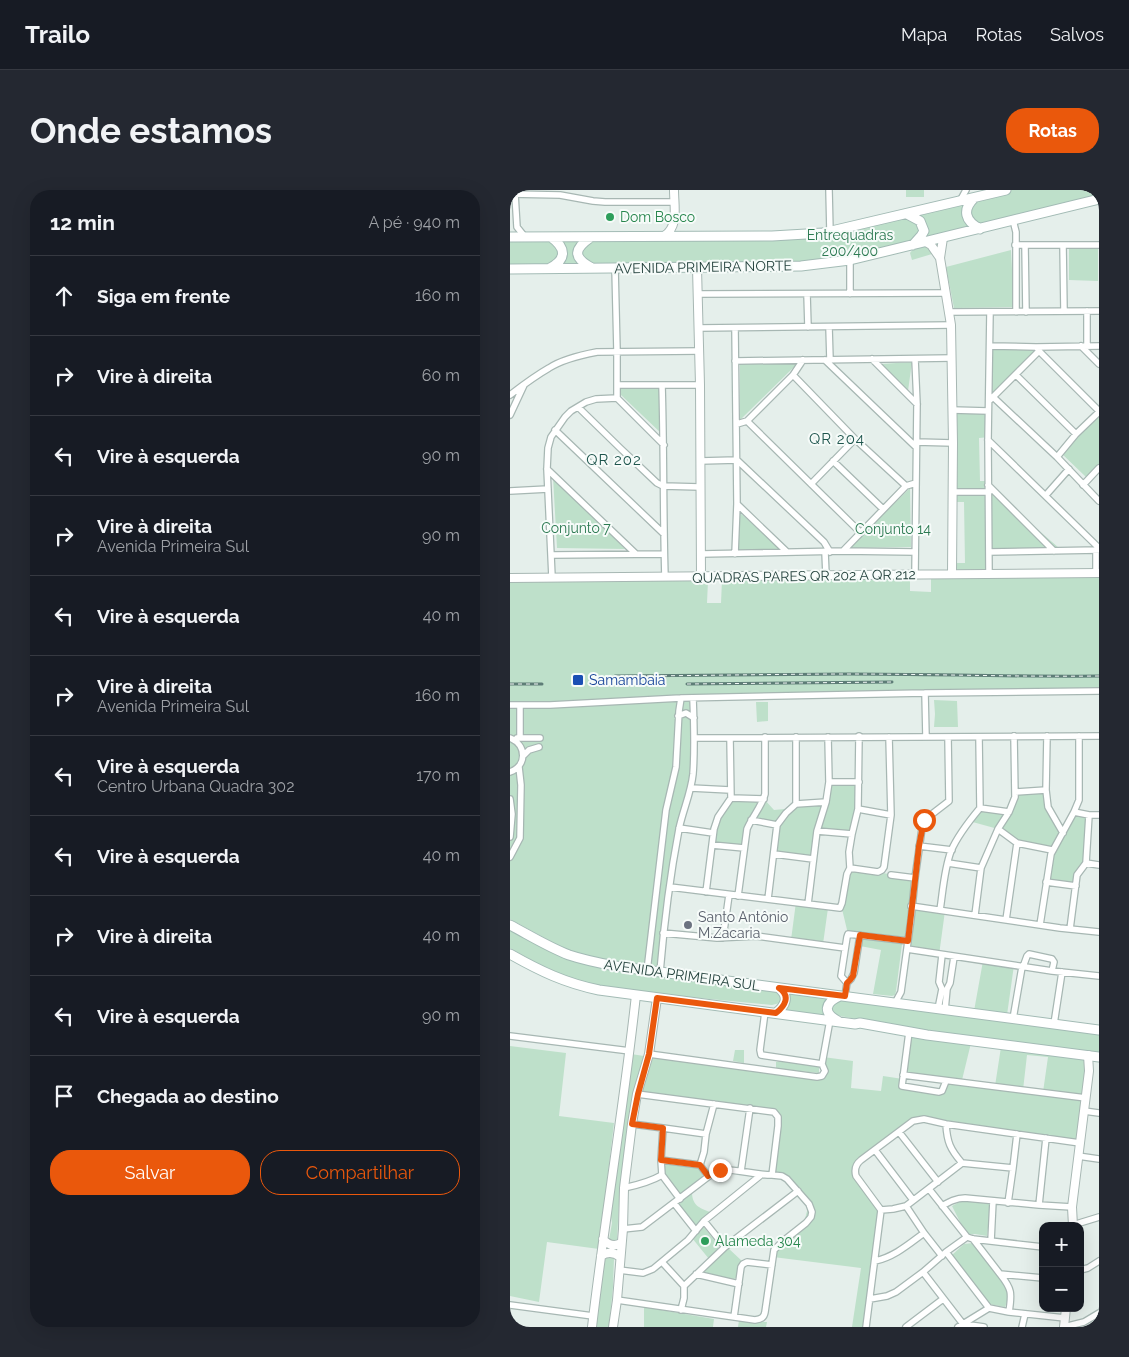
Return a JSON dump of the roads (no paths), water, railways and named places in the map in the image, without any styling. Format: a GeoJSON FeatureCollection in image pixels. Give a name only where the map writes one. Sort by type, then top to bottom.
{"type":"FeatureCollection","features":[{"type":"Feature","properties":{"kind":"main road"},"geometry":{"type":"LineString","coordinates":[[510,237],[772,236],[830,232],[960,201],[972,195],[1005,190]]}},
{"type":"Feature","properties":{"kind":"main road"},"geometry":{"type":"LineString","coordinates":[[972,195],[966,214],[970,223],[980,229]]}},
{"type":"Feature","properties":{"kind":"main road","name":"AVENIDA PRIMEIRA NORTE"},"geometry":{"type":"LineString","coordinates":[[510,269],[801,266],[850,260],[1099,199]]}},
{"type":"Feature","properties":{"kind":"main road"},"geometry":{"type":"LineString","coordinates":[[907,214],[920,221],[924,231],[913,245]]}},
{"type":"Feature","properties":{"kind":"main road"},"geometry":{"type":"LineString","coordinates":[[550,268],[559,262],[562,254],[561,247],[551,237]]}},
{"type":"Feature","properties":{"kind":"main road"},"geometry":{"type":"LineString","coordinates":[[592,237],[581,245],[578,253],[581,261],[592,268]]}},
{"type":"Feature","properties":{"kind":"main road","name":"AVENIDA PRIMEIRA SUL"},"geometry":{"type":"LineString","coordinates":[[510,925],[542,943],[576,957],[615,966],[1099,1030]]}},
{"type":"Feature","properties":{"kind":"main road","name":"AVENIDA PRIMEIRA SUL"},"geometry":{"type":"LineString","coordinates":[[510,954],[567,982],[599,990],[1094,1056]]}},
{"type":"Feature","properties":{"kind":"main road"},"geometry":{"type":"LineString","coordinates":[[776,1013],[783,1007],[785,1000],[783,992],[779,988]]}},
{"type":"Feature","properties":{"kind":"main road"},"geometry":{"type":"LineString","coordinates":[[834,1021],[828,1013],[828,1005],[833,1000],[843,996]]}},
{"type":"Feature","properties":{"kind":"street"},"geometry":{"type":"LineString","coordinates":[[674,190],[674,224],[682,236]]}},
{"type":"Feature","properties":{"kind":"street"},"geometry":{"type":"LineString","coordinates":[[829,190],[830,232]]}},
{"type":"Feature","properties":{"kind":"street"},"geometry":{"type":"LineString","coordinates":[[960,201],[966,190]]}},
{"type":"Feature","properties":{"kind":"street"},"geometry":{"type":"LineString","coordinates":[[526,237],[517,227],[512,194],[560,195],[593,202],[674,202]]}},
{"type":"Feature","properties":{"kind":"street"},"geometry":{"type":"LineString","coordinates":[[1013,220],[1016,232],[1016,312]]}},
{"type":"Feature","properties":{"kind":"street"},"geometry":{"type":"LineString","coordinates":[[664,236],[670,232],[674,224]]}},
{"type":"Feature","properties":{"kind":"street"},"geometry":{"type":"LineString","coordinates":[[510,237],[517,227]]}},
{"type":"Feature","properties":{"kind":"street"},"geometry":{"type":"LineString","coordinates":[[943,238],[940,258],[951,325],[952,358],[952,574]]}},
{"type":"Feature","properties":{"kind":"street"},"geometry":{"type":"LineString","coordinates":[[926,242],[931,245],[940,258]]}},
{"type":"Feature","properties":{"kind":"street"},"geometry":{"type":"LineString","coordinates":[[1015,245],[1099,244]]}},
{"type":"Feature","properties":{"kind":"street"},"geometry":{"type":"LineString","coordinates":[[1025,245],[1026,312]]}},
{"type":"Feature","properties":{"kind":"street"},"geometry":{"type":"LineString","coordinates":[[1063,245],[1064,311]]}},
{"type":"Feature","properties":{"kind":"street"},"geometry":{"type":"LineString","coordinates":[[850,260],[850,294]]}},
{"type":"Feature","properties":{"kind":"street"},"geometry":{"type":"LineString","coordinates":[[615,268],[617,398],[664,445]]}},
{"type":"Feature","properties":{"kind":"street"},"geometry":{"type":"LineString","coordinates":[[697,268],[701,577]]}},
{"type":"Feature","properties":{"kind":"street"},"geometry":{"type":"LineString","coordinates":[[698,294],[946,293]]}},
{"type":"Feature","properties":{"kind":"street"},"geometry":{"type":"LineString","coordinates":[[807,294],[808,327]]}},
{"type":"Feature","properties":{"kind":"street"},"geometry":{"type":"LineString","coordinates":[[1087,311],[1084,346],[1099,364]]}},
{"type":"Feature","properties":{"kind":"street"},"geometry":{"type":"LineString","coordinates":[[949,312],[1099,311]]}},
{"type":"Feature","properties":{"kind":"street"},"geometry":{"type":"LineString","coordinates":[[989,574],[988,411],[991,400],[990,312]]}},
{"type":"Feature","properties":{"kind":"street"},"geometry":{"type":"LineString","coordinates":[[699,328],[951,325]]}},
{"type":"Feature","properties":{"kind":"street"},"geometry":{"type":"LineString","coordinates":[[829,327],[828,360],[916,445],[952,443]]}},
{"type":"Feature","properties":{"kind":"street"},"geometry":{"type":"LineString","coordinates":[[735,328],[737,424],[735,554]]}},
{"type":"Feature","properties":{"kind":"street"},"geometry":{"type":"LineString","coordinates":[[990,346],[1038,349],[1099,346]]}},
{"type":"Feature","properties":{"kind":"street"},"geometry":{"type":"LineString","coordinates":[[991,400],[1038,349]]}},
{"type":"Feature","properties":{"kind":"street"},"geometry":{"type":"LineString","coordinates":[[1038,349],[1099,411],[1056,457]]}},
{"type":"Feature","properties":{"kind":"street"},"geometry":{"type":"LineString","coordinates":[[510,395],[550,367],[575,357],[597,352],[617,351],[699,351]]}},
{"type":"Feature","properties":{"kind":"street"},"geometry":{"type":"LineString","coordinates":[[735,361],[952,358]]}},
{"type":"Feature","properties":{"kind":"street"},"geometry":{"type":"LineString","coordinates":[[915,359],[915,574]]}},
{"type":"Feature","properties":{"kind":"street"},"geometry":{"type":"LineString","coordinates":[[737,424],[747,421],[793,375],[803,360]]}},
{"type":"Feature","properties":{"kind":"street"},"geometry":{"type":"LineString","coordinates":[[872,360],[916,404]]}},
{"type":"Feature","properties":{"kind":"street"},"geometry":{"type":"LineString","coordinates":[[1016,374],[1076,434]]}},
{"type":"Feature","properties":{"kind":"street"},"geometry":{"type":"LineString","coordinates":[[793,375],[855,439],[906,486]]}},
{"type":"Feature","properties":{"kind":"street"},"geometry":{"type":"LineString","coordinates":[[510,414],[524,384]]}},
{"type":"Feature","properties":{"kind":"street"},"geometry":{"type":"LineString","coordinates":[[617,385],[700,385]]}},
{"type":"Feature","properties":{"kind":"street"},"geometry":{"type":"LineString","coordinates":[[662,385],[665,577]]}},
{"type":"Feature","properties":{"kind":"street"},"geometry":{"type":"LineString","coordinates":[[552,577],[547,469],[548,448],[555,430],[565,416],[586,402],[596,399],[617,398]]}},
{"type":"Feature","properties":{"kind":"street"},"geometry":{"type":"LineString","coordinates":[[991,400],[1069,469],[1099,501]]}},
{"type":"Feature","properties":{"kind":"street"},"geometry":{"type":"LineString","coordinates":[[578,407],[657,483],[663,486],[700,487]]}},
{"type":"Feature","properties":{"kind":"street"},"geometry":{"type":"LineString","coordinates":[[952,410],[988,411]]}},
{"type":"Feature","properties":{"kind":"street"},"geometry":{"type":"LineString","coordinates":[[747,421],[860,532]]}},
{"type":"Feature","properties":{"kind":"street"},"geometry":{"type":"LineString","coordinates":[[555,430],[664,534]]}},
{"type":"Feature","properties":{"kind":"street"},"geometry":{"type":"LineString","coordinates":[[811,484],[855,439]]}},
{"type":"Feature","properties":{"kind":"street"},"geometry":{"type":"LineString","coordinates":[[988,440],[1046,495],[1098,549],[1098,572]]}},
{"type":"Feature","properties":{"kind":"street"},"geometry":{"type":"LineString","coordinates":[[700,461],[737,460],[824,542],[828,552],[826,575]]}},
{"type":"Feature","properties":{"kind":"street"},"geometry":{"type":"LineString","coordinates":[[833,461],[883,509]]}},
{"type":"Feature","properties":{"kind":"street"},"geometry":{"type":"LineString","coordinates":[[1083,485],[1099,468]]}},
{"type":"Feature","properties":{"kind":"street"},"geometry":{"type":"LineString","coordinates":[[547,469],[636,554]]}},
{"type":"Feature","properties":{"kind":"street"},"geometry":{"type":"LineString","coordinates":[[1046,495],[1069,469]]}},
{"type":"Feature","properties":{"kind":"street"},"geometry":{"type":"LineString","coordinates":[[843,552],[860,532],[906,486],[916,483]]}},
{"type":"Feature","properties":{"kind":"street"},"geometry":{"type":"LineString","coordinates":[[952,492],[988,488]]}},
{"type":"Feature","properties":{"kind":"street"},"geometry":{"type":"LineString","coordinates":[[988,488],[1054,551]]}},
{"type":"Feature","properties":{"kind":"street"},"geometry":{"type":"LineString","coordinates":[[510,491],[548,489]]}},
{"type":"Feature","properties":{"kind":"street"},"geometry":{"type":"LineString","coordinates":[[737,504],[787,552]]}},
{"type":"Feature","properties":{"kind":"street"},"geometry":{"type":"LineString","coordinates":[[989,552],[1098,549]]}},
{"type":"Feature","properties":{"kind":"street"},"geometry":{"type":"LineString","coordinates":[[701,554],[915,552]]}},
{"type":"Feature","properties":{"kind":"street"},"geometry":{"type":"LineString","coordinates":[[552,556],[664,554]]}},
{"type":"Feature","properties":{"kind":"street","name":"QUADRAS PARES QR 202 A QR 212"},"geometry":{"type":"LineString","coordinates":[[510,578],[1098,572]]}},
{"type":"Feature","properties":{"kind":"street"},"geometry":{"type":"LineString","coordinates":[[510,705],[681,698],[925,692],[1099,691]]}},
{"type":"Feature","properties":{"kind":"street"},"geometry":{"type":"LineString","coordinates":[[925,692],[926,737]]}},
{"type":"Feature","properties":{"kind":"street"},"geometry":{"type":"LineString","coordinates":[[647,970],[666,810],[676,767],[678,716],[681,698]]}},
{"type":"Feature","properties":{"kind":"street"},"geometry":{"type":"LineString","coordinates":[[660,972],[679,828],[691,788],[694,761],[693,698]]}},
{"type":"Feature","properties":{"kind":"street"},"geometry":{"type":"LineString","coordinates":[[520,705],[520,738]]}},
{"type":"Feature","properties":{"kind":"street"},"geometry":{"type":"LineString","coordinates":[[678,716],[686,713],[694,718]]}},
{"type":"Feature","properties":{"kind":"street"},"geometry":{"type":"LineString","coordinates":[[670,888],[840,908],[850,868],[849,852],[858,809],[859,736]]}},
{"type":"Feature","properties":{"kind":"street"},"geometry":{"type":"LineString","coordinates":[[975,916],[981,868],[998,830],[1014,801],[1014,736]]}},
{"type":"Feature","properties":{"kind":"street"},"geometry":{"type":"LineString","coordinates":[[1047,736],[1046,790],[1048,807],[1063,833]]}},
{"type":"Feature","properties":{"kind":"street"},"geometry":{"type":"LineString","coordinates":[[1040,925],[1052,850],[1063,833],[1079,800],[1079,736]]}},
{"type":"Feature","properties":{"kind":"street"},"geometry":{"type":"LineString","coordinates":[[694,738],[1099,736]]}},
{"type":"Feature","properties":{"kind":"street"},"geometry":{"type":"LineString","coordinates":[[738,896],[747,830],[750,820],[764,799],[766,788],[765,737]]}},
{"type":"Feature","properties":{"kind":"street"},"geometry":{"type":"LineString","coordinates":[[796,737],[796,804]]}},
{"type":"Feature","properties":{"kind":"street"},"geometry":{"type":"LineString","coordinates":[[808,904],[817,830],[826,802],[828,737]]}},
{"type":"Feature","properties":{"kind":"street"},"geometry":{"type":"LineString","coordinates":[[850,868],[878,872],[884,867],[891,815],[889,737]]}},
{"type":"Feature","properties":{"kind":"street"},"geometry":{"type":"LineString","coordinates":[[895,1004],[901,992],[923,821],[949,801],[948,737]]}},
{"type":"Feature","properties":{"kind":"street"},"geometry":{"type":"LineString","coordinates":[[940,910],[952,850],[969,821],[980,808],[979,737]]}},
{"type":"Feature","properties":{"kind":"street"},"geometry":{"type":"LineString","coordinates":[[511,738],[540,738]]}},
{"type":"Feature","properties":{"kind":"street"},"geometry":{"type":"LineString","coordinates":[[510,772],[519,767],[523,756],[520,745],[511,738]]}},
{"type":"Feature","properties":{"kind":"street"},"geometry":{"type":"LineString","coordinates":[[706,892],[713,833],[718,817],[730,798],[730,738]]}},
{"type":"Feature","properties":{"kind":"street"},"geometry":{"type":"LineString","coordinates":[[523,756],[529,750],[539,746]]}},
{"type":"Feature","properties":{"kind":"street"},"geometry":{"type":"LineString","coordinates":[[510,857],[520,838],[521,785],[519,767]]}},
{"type":"Feature","properties":{"kind":"street"},"geometry":{"type":"LineString","coordinates":[[828,782],[859,782]]}},
{"type":"Feature","properties":{"kind":"street"},"geometry":{"type":"LineString","coordinates":[[691,788],[730,790]]}},
{"type":"Feature","properties":{"kind":"street"},"geometry":{"type":"LineString","coordinates":[[1015,792],[1046,790]]}},
{"type":"Feature","properties":{"kind":"street"},"geometry":{"type":"LineString","coordinates":[[510,798],[512,814],[510,837]]}},
{"type":"Feature","properties":{"kind":"street"},"geometry":{"type":"LineString","coordinates":[[730,798],[764,799]]}},
{"type":"Feature","properties":{"kind":"street"},"geometry":{"type":"LineString","coordinates":[[768,899],[777,825],[796,804],[826,802]]}},
{"type":"Feature","properties":{"kind":"street"},"geometry":{"type":"LineString","coordinates":[[980,808],[1009,812]]}},
{"type":"Feature","properties":{"kind":"street"},"geometry":{"type":"LineString","coordinates":[[858,809],[891,815]]}},
{"type":"Feature","properties":{"kind":"street"},"geometry":{"type":"LineString","coordinates":[[1074,812],[1089,815],[1099,814]]}},
{"type":"Feature","properties":{"kind":"street"},"geometry":{"type":"LineString","coordinates":[[1070,929],[1078,872],[1086,863],[1089,815]]}},
{"type":"Feature","properties":{"kind":"street"},"geometry":{"type":"LineString","coordinates":[[750,820],[777,825]]}},
{"type":"Feature","properties":{"kind":"street"},"geometry":{"type":"LineString","coordinates":[[679,828],[713,833]]}},
{"type":"Feature","properties":{"kind":"street"},"geometry":{"type":"LineString","coordinates":[[817,830],[852,834]]}},
{"type":"Feature","properties":{"kind":"street"},"geometry":{"type":"LineString","coordinates":[[998,830],[1017,843],[1052,850]]}},
{"type":"Feature","properties":{"kind":"street"},"geometry":{"type":"LineString","coordinates":[[1006,920],[1017,843]]}},
{"type":"Feature","properties":{"kind":"street"},"geometry":{"type":"LineString","coordinates":[[712,845],[744,848]]}},
{"type":"Feature","properties":{"kind":"street"},"geometry":{"type":"LineString","coordinates":[[919,846],[952,850]]}},
{"type":"Feature","properties":{"kind":"street"},"geometry":{"type":"LineString","coordinates":[[774,854],[813,859]]}},
{"type":"Feature","properties":{"kind":"street"},"geometry":{"type":"LineString","coordinates":[[948,863],[981,868]]}},
{"type":"Feature","properties":{"kind":"street"},"geometry":{"type":"LineString","coordinates":[[1086,863],[1099,866]]}},
{"type":"Feature","properties":{"kind":"street"},"geometry":{"type":"LineString","coordinates":[[891,875],[915,878]]}},
{"type":"Feature","properties":{"kind":"street"},"geometry":{"type":"LineString","coordinates":[[1046,882],[1076,886]]}},
{"type":"Feature","properties":{"kind":"street"},"geometry":{"type":"LineString","coordinates":[[723,938],[729,894]]}},
{"type":"Feature","properties":{"kind":"street"},"geometry":{"type":"LineString","coordinates":[[911,906],[1099,932]]}},
{"type":"Feature","properties":{"kind":"street"},"geometry":{"type":"LineString","coordinates":[[664,933],[723,938],[756,936],[845,948]]}},
{"type":"Feature","properties":{"kind":"street"},"geometry":{"type":"LineString","coordinates":[[847,983],[841,976],[848,934],[908,941]]}},
{"type":"Feature","properties":{"kind":"street"},"geometry":{"type":"LineString","coordinates":[[843,996],[847,983],[853,976],[860,935]]}},
{"type":"Feature","properties":{"kind":"street"},"geometry":{"type":"LineString","coordinates":[[907,949],[1023,967],[1099,976]]}},
{"type":"Feature","properties":{"kind":"street"},"geometry":{"type":"LineString","coordinates":[[1013,1019],[1026,956],[1029,954],[1052,959],[1054,962],[1052,971]]}},
{"type":"Feature","properties":{"kind":"street"},"geometry":{"type":"LineString","coordinates":[[942,955],[939,982],[945,989]]}},
{"type":"Feature","properties":{"kind":"street"},"geometry":{"type":"LineString","coordinates":[[942,1010],[945,989],[950,984],[954,957]]}},
{"type":"Feature","properties":{"kind":"street"},"geometry":{"type":"LineString","coordinates":[[1054,1024],[1062,972]]}},
{"type":"Feature","properties":{"kind":"street"},"geometry":{"type":"LineString","coordinates":[[901,992],[908,1005]]}},
{"type":"Feature","properties":{"kind":"street"},"geometry":{"type":"LineString","coordinates":[[592,1327],[636,995]]}},
{"type":"Feature","properties":{"kind":"street"},"geometry":{"type":"LineString","coordinates":[[613,1327],[617,1300],[624,1188],[632,1124],[649,1054],[657,998]]}},
{"type":"Feature","properties":{"kind":"street"},"geometry":{"type":"LineString","coordinates":[[764,1012],[760,1052],[762,1056],[822,1064]]}},
{"type":"Feature","properties":{"kind":"street"},"geometry":{"type":"LineString","coordinates":[[649,1054],[821,1077],[825,1071],[822,1064],[834,1021]]}},
{"type":"Feature","properties":{"kind":"street"},"geometry":{"type":"LineString","coordinates":[[909,1032],[902,1087],[940,1092],[946,1081]]}},
{"type":"Feature","properties":{"kind":"street"},"geometry":{"type":"LineString","coordinates":[[510,1036],[630,1051]]}},
{"type":"Feature","properties":{"kind":"street"},"geometry":{"type":"LineString","coordinates":[[1073,1222],[1072,1207],[1078,1156],[1089,1071],[1094,1056]]}},
{"type":"Feature","properties":{"kind":"street"},"geometry":{"type":"LineString","coordinates":[[769,1071],[772,1058]]}},
{"type":"Feature","properties":{"kind":"street"},"geometry":{"type":"LineString","coordinates":[[903,1075],[1086,1098]]}},
{"type":"Feature","properties":{"kind":"street"},"geometry":{"type":"LineString","coordinates":[[638,1094],[771,1111],[778,1118],[778,1137],[772,1174]]}},
{"type":"Feature","properties":{"kind":"street"},"geometry":{"type":"LineString","coordinates":[[700,1165],[714,1104]]}},
{"type":"Feature","properties":{"kind":"street"},"geometry":{"type":"LineString","coordinates":[[741,1171],[750,1108]]}},
{"type":"Feature","properties":{"kind":"street"},"geometry":{"type":"LineString","coordinates":[[1084,1111],[1099,1114]]}},
{"type":"Feature","properties":{"kind":"street"},"geometry":{"type":"LineString","coordinates":[[866,1327],[881,1210],[859,1181],[855,1172],[857,1163],[913,1121],[919,1119],[1080,1143]]}},
{"type":"Feature","properties":{"kind":"street"},"geometry":{"type":"LineString","coordinates":[[632,1124],[706,1134]]}},
{"type":"Feature","properties":{"kind":"street"},"geometry":{"type":"LineString","coordinates":[[946,1124],[948,1143],[953,1153],[962,1163],[1013,1168]]}},
{"type":"Feature","properties":{"kind":"street"},"geometry":{"type":"LineString","coordinates":[[663,1128],[662,1175],[680,1198]]}},
{"type":"Feature","properties":{"kind":"street"},"geometry":{"type":"LineString","coordinates":[[899,1132],[938,1182]]}},
{"type":"Feature","properties":{"kind":"street"},"geometry":{"type":"LineString","coordinates":[[1008,1202],[1017,1134]]}},
{"type":"Feature","properties":{"kind":"street"},"geometry":{"type":"LineString","coordinates":[[1038,1205],[1046,1138]]}},
{"type":"Feature","properties":{"kind":"street"},"geometry":{"type":"LineString","coordinates":[[875,1150],[913,1200]]}},
{"type":"Feature","properties":{"kind":"street"},"geometry":{"type":"LineString","coordinates":[[1078,1156],[1099,1159]]}},
{"type":"Feature","properties":{"kind":"street"},"geometry":{"type":"LineString","coordinates":[[661,1160],[700,1165],[708,1176]]}},
{"type":"Feature","properties":{"kind":"street"},"geometry":{"type":"LineString","coordinates":[[881,1210],[906,1206],[962,1163]]}},
{"type":"Feature","properties":{"kind":"street"},"geometry":{"type":"LineString","coordinates":[[617,1300],[755,1320],[761,1319],[764,1316],[769,1293],[774,1252],[776,1248],[806,1223],[811,1217],[812,1210],[798,1191],[782,1176],[772,1174],[761,1175],[728,1169],[717,1170],[642,1227],[622,1229]]}},
{"type":"Feature","properties":{"kind":"street"},"geometry":{"type":"LineString","coordinates":[[624,1188],[646,1183],[662,1175]]}},
{"type":"Feature","properties":{"kind":"street"},"geometry":{"type":"LineString","coordinates":[[619,1270],[643,1273],[653,1269],[688,1240],[704,1221],[761,1175]]}},
{"type":"Feature","properties":{"kind":"street"},"geometry":{"type":"LineString","coordinates":[[929,1189],[1000,1274],[1010,1289],[1009,1312]]}},
{"type":"Feature","properties":{"kind":"street"},"geometry":{"type":"LineString","coordinates":[[684,1286],[725,1247],[798,1191]]}},
{"type":"Feature","properties":{"kind":"street"},"geometry":{"type":"LineString","coordinates":[[942,1206],[960,1198],[1072,1207]]}},
{"type":"Feature","properties":{"kind":"street"},"geometry":{"type":"LineString","coordinates":[[991,1240],[993,1201]]}},
{"type":"Feature","properties":{"kind":"street"},"geometry":{"type":"LineString","coordinates":[[674,1203],[696,1231]]}},
{"type":"Feature","properties":{"kind":"street"},"geometry":{"type":"LineString","coordinates":[[906,1206],[924,1233],[989,1308],[1064,1324],[1084,1322],[1099,1313]]}},
{"type":"Feature","properties":{"kind":"street"},"geometry":{"type":"LineString","coordinates":[[1084,1222],[1099,1217]]}},
{"type":"Feature","properties":{"kind":"street"},"geometry":{"type":"LineString","coordinates":[[704,1221],[725,1247]]}},
{"type":"Feature","properties":{"kind":"street"},"geometry":{"type":"LineString","coordinates":[[875,1261],[897,1252],[924,1233]]}},
{"type":"Feature","properties":{"kind":"street"},"geometry":{"type":"LineString","coordinates":[[870,1298],[887,1296],[896,1292],[944,1254],[970,1238],[1039,1246]]}},
{"type":"Feature","properties":{"kind":"street"},"geometry":{"type":"LineString","coordinates":[[603,1239],[613,1245],[621,1243]]}},
{"type":"Feature","properties":{"kind":"street"},"geometry":{"type":"LineString","coordinates":[[601,1256],[609,1253],[620,1257]]}},
{"type":"Feature","properties":{"kind":"street"},"geometry":{"type":"LineString","coordinates":[[1084,1269],[1099,1261]]}},
{"type":"Feature","properties":{"kind":"street"},"geometry":{"type":"LineString","coordinates":[[662,1262],[684,1286],[681,1310]]}},
{"type":"Feature","properties":{"kind":"street"},"geometry":{"type":"LineString","coordinates":[[734,1317],[741,1267],[745,1262],[772,1265]]}},
{"type":"Feature","properties":{"kind":"street"},"geometry":{"type":"LineString","coordinates":[[923,1272],[961,1326]]}},
{"type":"Feature","properties":{"kind":"street"},"geometry":{"type":"LineString","coordinates":[[696,1274],[739,1284]]}},
{"type":"Feature","properties":{"kind":"street"},"geometry":{"type":"LineString","coordinates":[[1000,1274],[1039,1278]]}},
{"type":"Feature","properties":{"kind":"street"},"geometry":{"type":"LineString","coordinates":[[906,1327],[943,1299]]}},
{"type":"Feature","properties":{"kind":"street"},"geometry":{"type":"LineString","coordinates":[[510,1305],[594,1316]]}},
{"type":"Feature","properties":{"kind":"street"},"geometry":{"type":"LineString","coordinates":[[961,1326],[989,1308]]}},
{"type":"Feature","properties":{"kind":"street"},"geometry":{"type":"LineString","coordinates":[[1022,1327],[1024,1314]]}},
{"type":"Feature","properties":{"kind":"street"},"geometry":{"type":"LineString","coordinates":[[961,1326],[984,1327]]}},
{"type":"Feature","properties":{"kind":"railway"},"geometry":{"type":"LineString","coordinates":[[615,676],[849,674],[1099,676]]}},
{"type":"Feature","properties":{"kind":"railway"},"geometry":{"type":"LineString","coordinates":[[687,684],[892,682]]}},
{"type":"Feature","properties":{"kind":"railway"},"geometry":{"type":"LineString","coordinates":[[510,684],[542,684]]}},
{"type":"Feature","properties":{"kind":"place","name":"Dom Bosco"},"geometry":{"type":"Point","coordinates":[610,217]}},
{"type":"Feature","properties":{"kind":"place","name":"Samambaia"},"geometry":{"type":"Point","coordinates":[578,680]}},
{"type":"Feature","properties":{"kind":"place","name":"Santo Antônio M.Zacaria"},"geometry":{"type":"Point","coordinates":[688,925]}},
{"type":"Feature","properties":{"kind":"place","name":"Alameda 304"},"geometry":{"type":"Point","coordinates":[705,1241]}},
{"type":"Feature","properties":{"kind":"district","name":"QR 204"},"geometry":{"type":"Point","coordinates":[837,439]}},
{"type":"Feature","properties":{"kind":"district","name":"QR 202"},"geometry":{"type":"Point","coordinates":[614,460]}},
{"type":"Feature","properties":{"kind":"park label","name":"Entrequadras 200/400"},"geometry":{"type":"Point","coordinates":[850,244]}},
{"type":"Feature","properties":{"kind":"park label","name":"Conjunto 7"},"geometry":{"type":"Point","coordinates":[576,528]}},
{"type":"Feature","properties":{"kind":"park label","name":"Conjunto 14"},"geometry":{"type":"Point","coordinates":[893,529]}}]}
